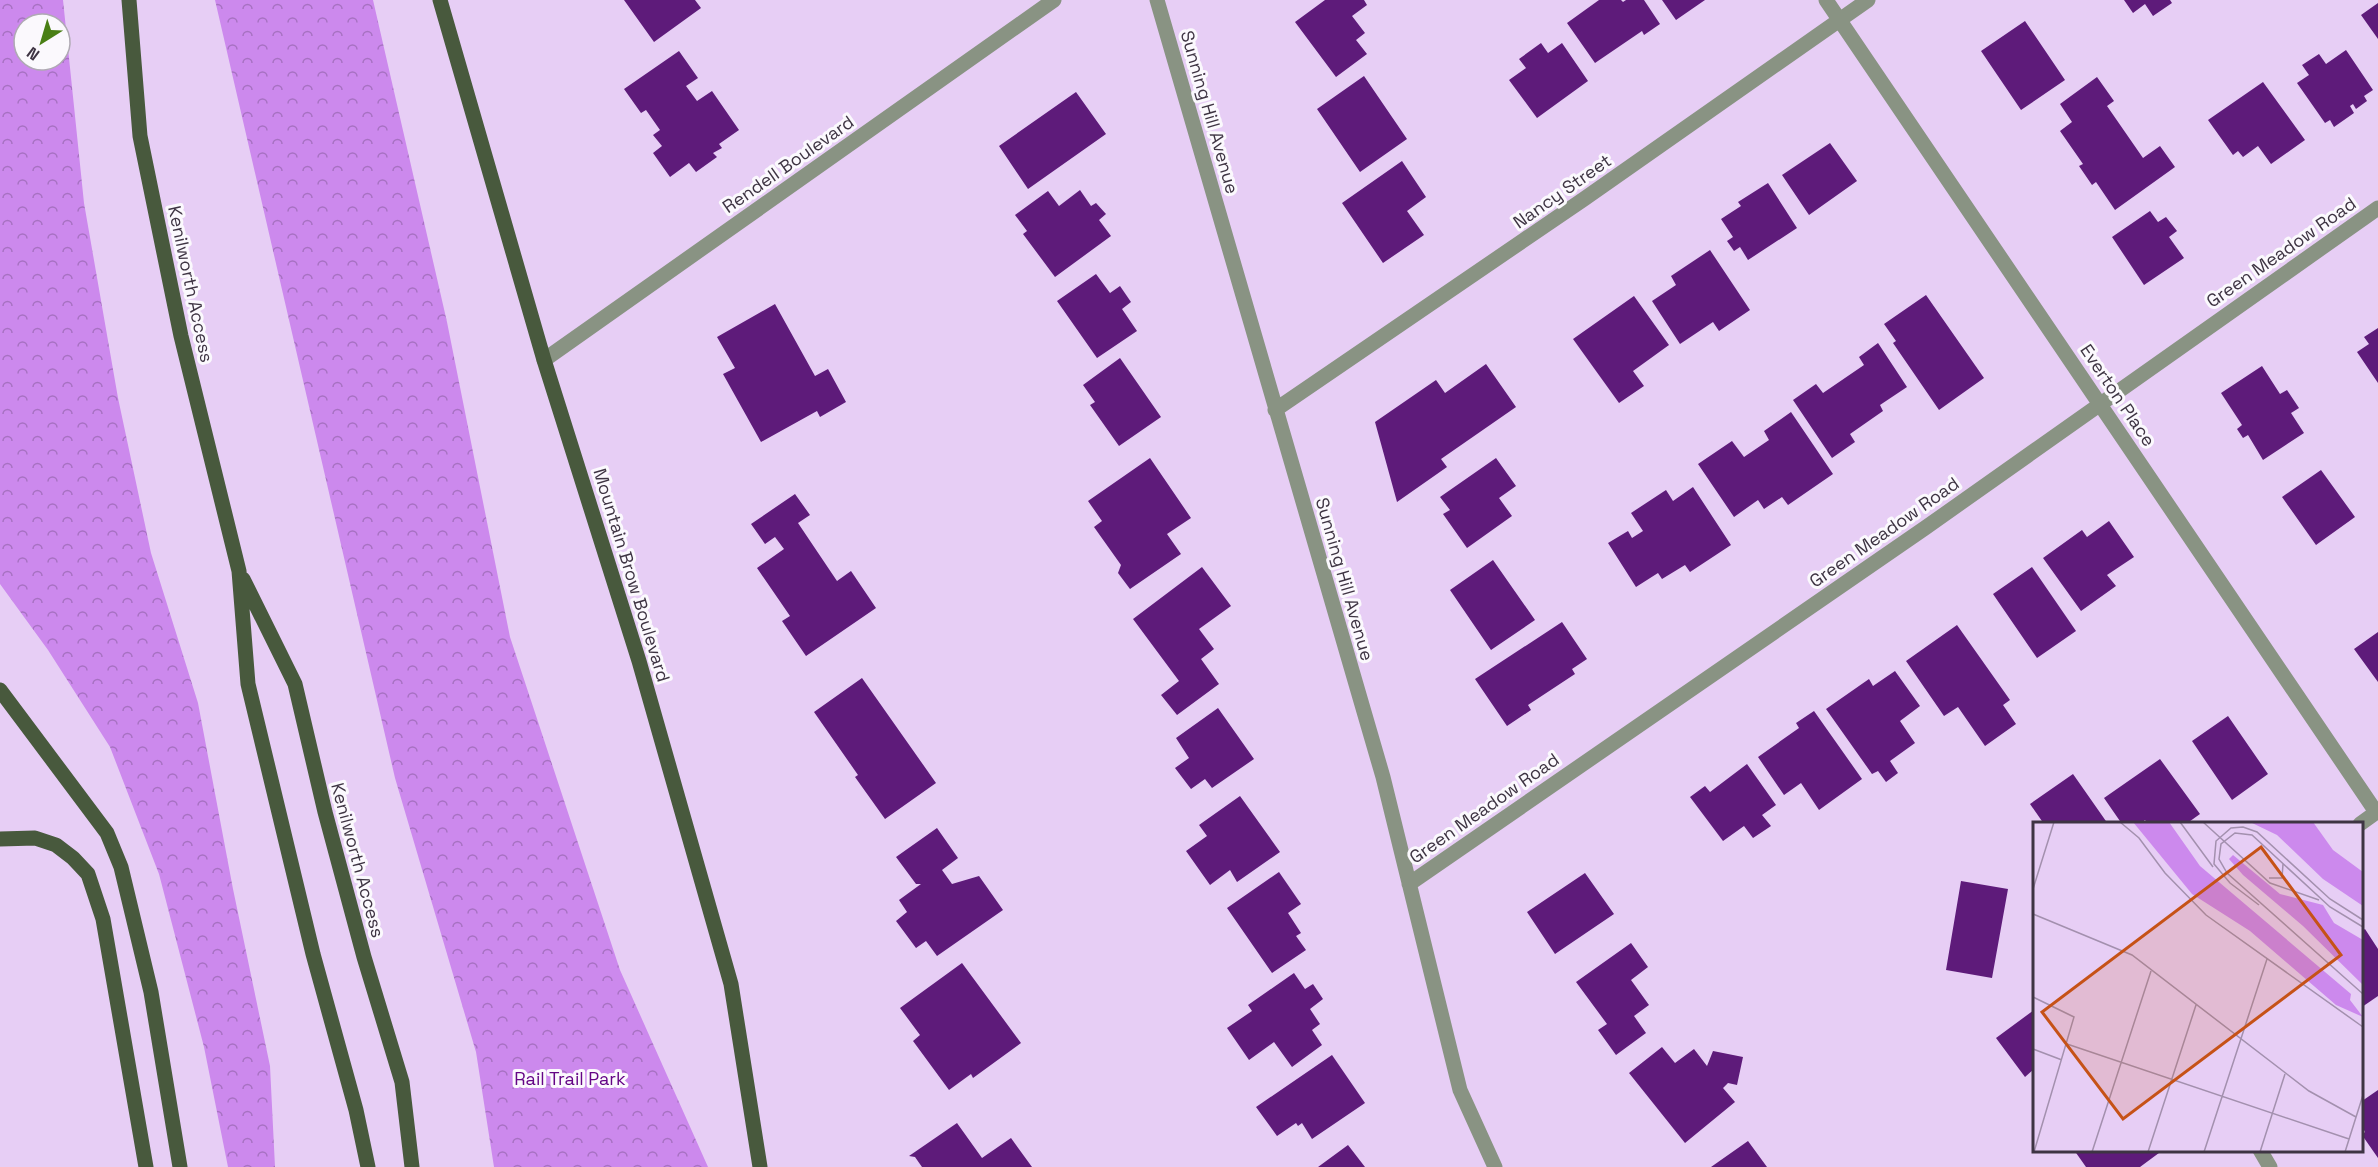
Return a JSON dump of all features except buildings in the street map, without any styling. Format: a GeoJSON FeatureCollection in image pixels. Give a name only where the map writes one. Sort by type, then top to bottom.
{"type":"FeatureCollection","features":[{"type":"Feature","properties":{"kind":"main road","name":"Kenilworth Access"},"geometry":{"type":"LineString","coordinates":[[129,0],[140,136],[181,336],[239,571],[248,684],[313,954],[356,1110],[368,1167]]}},
{"type":"Feature","properties":{"kind":"main road","name":"Mountain Brow Boulevard"},"geometry":{"type":"LineString","coordinates":[[440,0],[544,360],[639,661],[731,984],[760,1167]]}},
{"type":"Feature","properties":{"kind":"main road","name":"Kenilworth Access"},"geometry":{"type":"LineString","coordinates":[[239,571],[294,684],[364,957],[402,1082],[412,1167]]}},
{"type":"Feature","properties":{"kind":"main road"},"geometry":{"type":"LineString","coordinates":[[0,690],[107,833],[122,867],[150,992],[180,1167]]}},
{"type":"Feature","properties":{"kind":"main road"},"geometry":{"type":"LineString","coordinates":[[0,839],[35,837],[56,845],[88,874],[103,919],[146,1167]]}},
{"type":"Feature","properties":{"kind":"main road"},"geometry":{"type":"LineString","coordinates":[[402,1082],[423,1167]]}},
{"type":"Feature","properties":{"kind":"street","name":"Rendell Boulevard"},"geometry":{"type":"LineString","coordinates":[[544,360],[1054,0]]}},
{"type":"Feature","properties":{"kind":"street","name":"Sunning Hill Avenue"},"geometry":{"type":"LineString","coordinates":[[1157,0],[1383,777],[1460,1090],[1495,1167]]}},
{"type":"Feature","properties":{"kind":"street","name":"Everton Place"},"geometry":{"type":"LineString","coordinates":[[1826,0],[2377,811]]}},
{"type":"Feature","properties":{"kind":"street","name":"Nancy Street"},"geometry":{"type":"LineString","coordinates":[[1275,410],[1584,199],[1868,0]]}},
{"type":"Feature","properties":{"kind":"street","name":"Green Meadow Road"},"geometry":{"type":"LineString","coordinates":[[1408,884],[1924,528],[2378,208]]}},
{"type":"Feature","properties":{"kind":"street"},"geometry":{"type":"LineString","coordinates":[[2363,822],[2377,811]]}},
{"type":"Feature","properties":{"kind":"street"},"geometry":{"type":"LineString","coordinates":[[2261,1152],[2270,1167]]}},
{"type":"Feature","properties":{"kind":"green space"},"geometry":{"type":"Polygon","coordinates":[[[0,0],[63,0],[64,12],[12,12],[12,72],[70,72],[84,203],[118,398],[151,553],[198,703],[233,889],[270,1066],[275,1167],[228,1167],[204,1047],[159,874],[110,747],[48,650],[0,584],[0,0]]]}},
{"type":"Feature","properties":{"kind":"green space","name":"Rail Trail Park"},"geometry":{"type":"Polygon","coordinates":[[[215,0],[373,0],[447,322],[510,637],[620,970],[708,1167],[494,1167],[476,1052],[395,778],[215,0]]]}}]}
